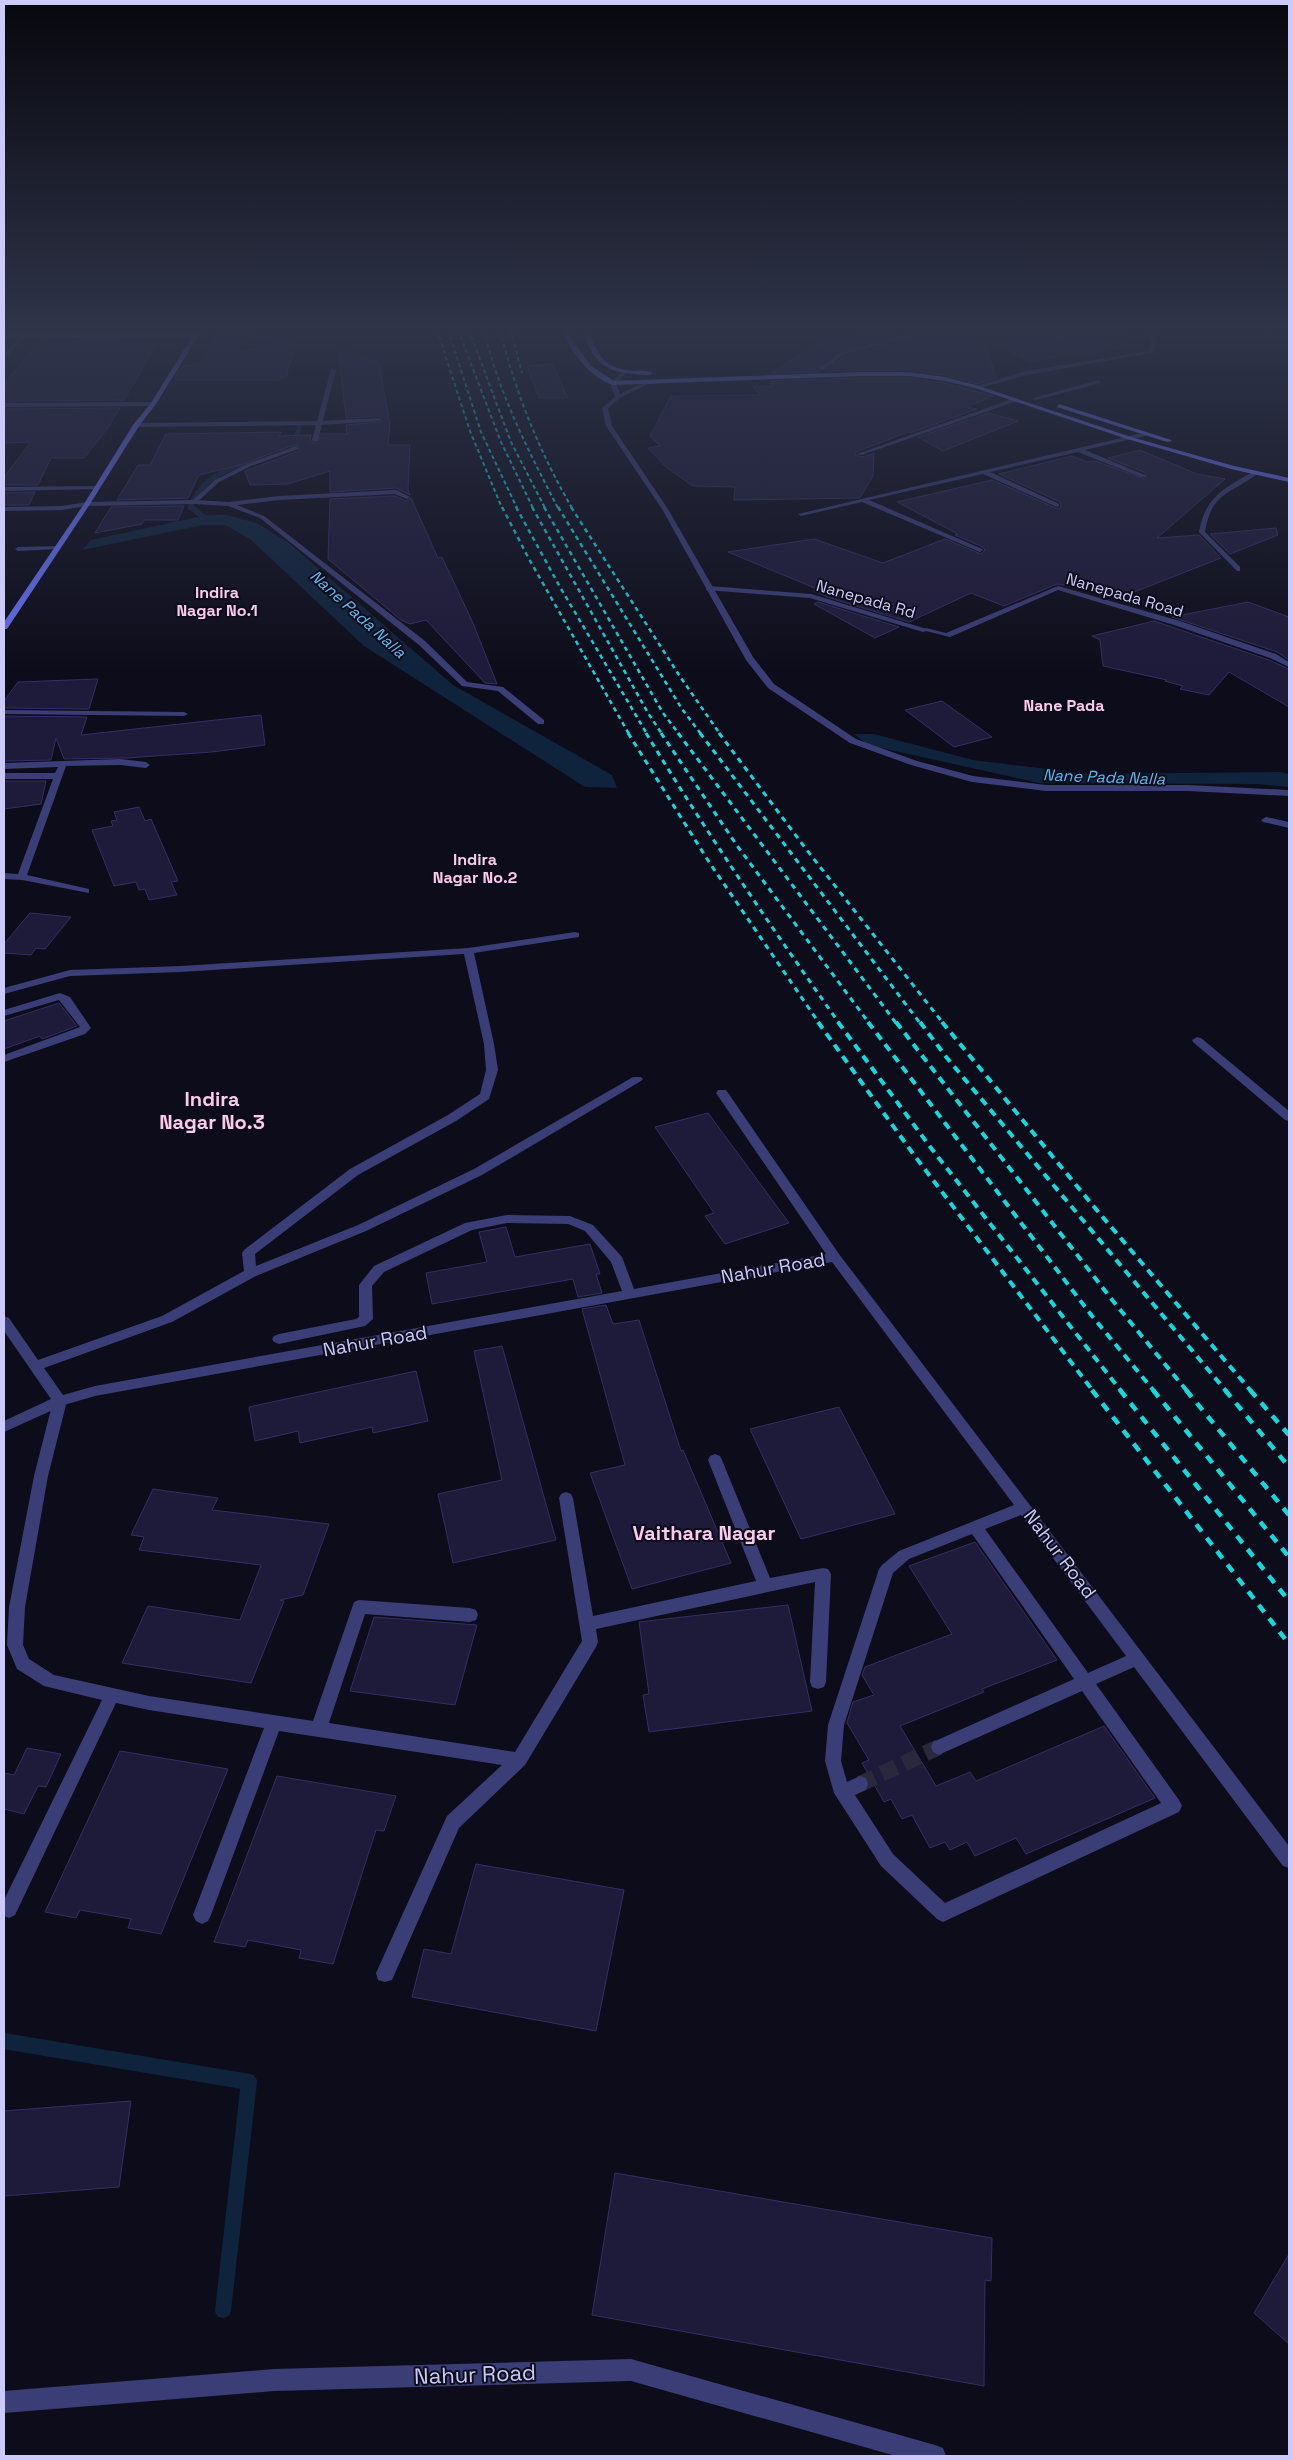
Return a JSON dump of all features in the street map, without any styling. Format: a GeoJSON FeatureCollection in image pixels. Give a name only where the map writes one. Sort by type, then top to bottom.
{"type":"FeatureCollection","features":[{"type":"Feature","properties":{"kind":"street"},"geometry":{"type":"LineString","coordinates":[[4,627],[124,445]]}},
{"type":"Feature","properties":{"kind":"street"},"geometry":{"type":"LineString","coordinates":[[622,445],[665,509],[749,658],[771,686],[852,741],[914,763],[972,779],[1046,788],[1188,788],[1289,793]]}},
{"type":"Feature","properties":{"kind":"street"},"geometry":{"type":"LineString","coordinates":[[860,454],[887,445]]}},
{"type":"Feature","properties":{"kind":"street"},"geometry":{"type":"LineString","coordinates":[[801,514],[1101,445]]}},
{"type":"Feature","properties":{"kind":"street"},"geometry":{"type":"LineString","coordinates":[[1153,445],[1255,473],[1289,480]]}},
{"type":"Feature","properties":{"kind":"street"},"geometry":{"type":"LineString","coordinates":[[1184,446],[1228,459]]}},
{"type":"Feature","properties":{"kind":"street"},"geometry":{"type":"LineString","coordinates":[[196,502],[217,481],[249,465],[296,448]]}},
{"type":"Feature","properties":{"kind":"street"},"geometry":{"type":"LineString","coordinates":[[1079,450],[1143,476]]}},
{"type":"Feature","properties":{"kind":"street"},"geometry":{"type":"LineString","coordinates":[[1262,466],[1289,472]]}},
{"type":"Feature","properties":{"kind":"street"},"geometry":{"type":"LineString","coordinates":[[984,472],[1057,505]]}},
{"type":"Feature","properties":{"kind":"street"},"geometry":{"type":"LineString","coordinates":[[1237,569],[1202,532],[1204,514],[1213,501],[1226,489],[1255,473]]}},
{"type":"Feature","properties":{"kind":"street"},"geometry":{"type":"LineString","coordinates":[[4,488],[98,487]]}},
{"type":"Feature","properties":{"kind":"street"},"geometry":{"type":"LineString","coordinates":[[4,509],[62,508],[87,504],[196,502],[228,504],[279,498],[396,492],[407,497]]}},
{"type":"Feature","properties":{"kind":"street"},"geometry":{"type":"LineString","coordinates":[[862,500],[980,550]]}},
{"type":"Feature","properties":{"kind":"street"},"geometry":{"type":"LineString","coordinates":[[228,504],[262,517],[422,643],[465,684],[500,689],[541,722]]}},
{"type":"Feature","properties":{"kind":"street"},"geometry":{"type":"LineString","coordinates":[[18,549],[58,547]]}},
{"type":"Feature","properties":{"kind":"street","name":"Nanepada Rd"},"geometry":{"type":"LineString","coordinates":[[709,588],[811,596],[926,630]]}},
{"type":"Feature","properties":{"kind":"street","name":"Nanepada Road"},"geometry":{"type":"LineString","coordinates":[[926,630],[947,636],[1058,588],[1177,623],[1273,656],[1289,665]]}},
{"type":"Feature","properties":{"kind":"street"},"geometry":{"type":"LineString","coordinates":[[4,712],[184,714]]}},
{"type":"Feature","properties":{"kind":"street"},"geometry":{"type":"LineString","coordinates":[[4,766],[120,762],[146,765]]}},
{"type":"Feature","properties":{"kind":"street"},"geometry":{"type":"LineString","coordinates":[[22,876],[63,764]]}},
{"type":"Feature","properties":{"kind":"street"},"geometry":{"type":"LineString","coordinates":[[4,776],[60,776]]}},
{"type":"Feature","properties":{"kind":"street"},"geometry":{"type":"LineString","coordinates":[[1266,820],[1289,825]]}},
{"type":"Feature","properties":{"kind":"street"},"geometry":{"type":"LineString","coordinates":[[4,876],[22,876],[86,891]]}},
{"type":"Feature","properties":{"kind":"street"},"geometry":{"type":"LineString","coordinates":[[4,991],[70,973],[181,969],[468,951],[575,935]]}},
{"type":"Feature","properties":{"kind":"street"},"geometry":{"type":"LineString","coordinates":[[251,1273],[248,1253],[347,1178],[452,1118],[485,1096],[492,1070],[489,1044],[468,951]]}},
{"type":"Feature","properties":{"kind":"street"},"geometry":{"type":"LineString","coordinates":[[4,1013],[60,996],[66,999],[86,1028],[81,1032],[4,1059]]}},
{"type":"Feature","properties":{"kind":"street"},"geometry":{"type":"LineString","coordinates":[[1197,1040],[1289,1117]]}},
{"type":"Feature","properties":{"kind":"street"},"geometry":{"type":"LineString","coordinates":[[35,1366],[168,1320],[251,1273],[362,1228],[478,1172],[637,1079]]}},
{"type":"Feature","properties":{"kind":"street"},"geometry":{"type":"LineString","coordinates":[[722,1093],[835,1257]]}},
{"type":"Feature","properties":{"kind":"street"},"geometry":{"type":"LineString","coordinates":[[279,1339],[366,1320],[365,1285],[379,1269],[469,1226],[507,1220],[570,1220],[589,1228],[617,1260],[630,1294]]}},
{"type":"Feature","properties":{"kind":"street","name":"Nahur Road"},"geometry":{"type":"LineString","coordinates":[[4,1427],[60,1400],[96,1391],[835,1257],[1289,1860]]}},
{"type":"Feature","properties":{"kind":"street"},"geometry":{"type":"LineString","coordinates":[[4,1321],[60,1400],[41,1476],[17,1607],[10,1628],[23,1664],[50,1681],[149,1704],[518,1760]]}},
{"type":"Feature","properties":{"kind":"street"},"geometry":{"type":"LineString","coordinates":[[318,1331],[322,1350]]}},
{"type":"Feature","properties":{"kind":"street"},"geometry":{"type":"LineString","coordinates":[[715,1460],[766,1585]]}},
{"type":"Feature","properties":{"kind":"street"},"geometry":{"type":"LineString","coordinates":[[385,1974],[454,1822],[518,1760],[590,1642],[566,1498]]}},
{"type":"Feature","properties":{"kind":"street"},"geometry":{"type":"LineString","coordinates":[[975,1527],[1173,1806],[943,1913],[887,1860],[840,1787],[833,1761],[836,1724],[887,1569],[904,1555],[1025,1507]]}},
{"type":"Feature","properties":{"kind":"street"},"geometry":{"type":"LineString","coordinates":[[588,1624],[823,1574],[818,1682]]}},
{"type":"Feature","properties":{"kind":"street"},"geometry":{"type":"LineString","coordinates":[[319,1729],[360,1607],[470,1615]]}},
{"type":"Feature","properties":{"kind":"street"},"geometry":{"type":"LineString","coordinates":[[939,1746],[1084,1680],[1138,1658]]}},
{"type":"Feature","properties":{"kind":"street"},"geometry":{"type":"LineString","coordinates":[[9,1909],[112,1695]]}},
{"type":"Feature","properties":{"kind":"street"},"geometry":{"type":"LineString","coordinates":[[202,1915],[274,1722]]}},
{"type":"Feature","properties":{"kind":"street"},"geometry":{"type":"LineString","coordinates":[[843,1792],[860,1784]]}},
{"type":"Feature","properties":{"kind":"street","name":"Nahur Road"},"geometry":{"type":"LineString","coordinates":[[4,2402],[274,2380],[632,2370],[935,2456]]}},
{"type":"Feature","properties":{"kind":"water","name":"Nane Pada Nalla"},"geometry":{"type":"Polygon","coordinates":[[[207,515],[227,515],[257,523],[289,543],[453,685],[612,775],[617,788],[585,787],[364,646],[250,539],[225,525],[203,525],[82,550],[91,540],[207,515]]]}},
{"type":"Feature","properties":{"kind":"water","name":"Nane Pada Nalla"},"geometry":{"type":"Polygon","coordinates":[[[854,734],[874,734],[973,760],[1089,774],[1280,772],[1289,774],[1289,787],[1256,784],[1039,783],[868,745],[854,734]]]}},
{"type":"Feature","properties":{"kind":"building"},"geometry":{"type":"Polygon","coordinates":[[[29,445],[94,445],[84,458],[51,458],[38,485],[4,485],[4,477],[29,445]]]}},
{"type":"Feature","properties":{"kind":"building"},"geometry":{"type":"Polygon","coordinates":[[[160,445],[295,445],[243,464],[199,475],[188,498],[117,500],[138,465],[150,465],[160,445]]]}},
{"type":"Feature","properties":{"kind":"building"},"geometry":{"type":"Polygon","coordinates":[[[297,445],[410,445],[408,490],[410,495],[396,488],[330,492],[330,471],[288,484],[250,485],[245,471],[299,451],[297,445]]]}},
{"type":"Feature","properties":{"kind":"building"},"geometry":{"type":"Polygon","coordinates":[[[659,445],[875,445],[856,452],[855,455],[862,457],[874,453],[873,476],[860,498],[734,500],[735,487],[693,486],[667,468],[648,448],[660,446],[659,445]]]}},
{"type":"Feature","properties":{"kind":"building"},"geometry":{"type":"Polygon","coordinates":[[[932,445],[958,445],[943,451],[932,445]]]}},
{"type":"Feature","properties":{"kind":"building"},"geometry":{"type":"Polygon","coordinates":[[[1140,450],[1197,474],[1225,479],[1157,538],[1199,535],[1221,558],[1124,596],[1074,580],[1063,585],[1057,584],[1004,606],[971,593],[909,622],[830,598],[814,591],[817,589],[728,552],[814,539],[883,563],[945,539],[981,554],[985,550],[983,547],[955,535],[958,534],[897,502],[992,480],[1058,509],[1061,506],[1060,502],[999,474],[1072,456],[1087,462],[1095,461],[1145,479],[1146,473],[1108,458],[1140,450]]]}},
{"type":"Feature","properties":{"kind":"building"},"geometry":{"type":"Polygon","coordinates":[[[35,492],[29,505],[4,505],[4,493],[35,492]]]}},
{"type":"Feature","properties":{"kind":"building"},"geometry":{"type":"Polygon","coordinates":[[[395,496],[406,501],[411,498],[438,558],[442,557],[473,623],[497,684],[485,683],[426,620],[410,624],[401,620],[328,559],[330,499],[395,496]]]}},
{"type":"Feature","properties":{"kind":"building"},"geometry":{"type":"Polygon","coordinates":[[[184,506],[178,520],[144,520],[142,524],[95,533],[111,507],[184,506]]]}},
{"type":"Feature","properties":{"kind":"building"},"geometry":{"type":"Polygon","coordinates":[[[1276,528],[1278,535],[1230,554],[1210,534],[1276,528]]]}},
{"type":"Feature","properties":{"kind":"building"},"geometry":{"type":"Polygon","coordinates":[[[818,602],[899,627],[875,638],[814,604],[818,602]]]}},
{"type":"Feature","properties":{"kind":"building"},"geometry":{"type":"Polygon","coordinates":[[[1248,602],[1289,617],[1289,660],[1277,652],[1172,617],[1248,602]]]}},
{"type":"Feature","properties":{"kind":"building"},"geometry":{"type":"Polygon","coordinates":[[[1154,621],[1269,660],[1289,669],[1289,707],[1229,672],[1209,695],[1180,689],[1183,686],[1165,681],[1167,680],[1103,666],[1100,640],[1092,636],[1154,621]]]}},
{"type":"Feature","properties":{"kind":"building"},"geometry":{"type":"Polygon","coordinates":[[[98,679],[89,709],[4,708],[4,701],[18,682],[98,679]]]}},
{"type":"Feature","properties":{"kind":"building"},"geometry":{"type":"Polygon","coordinates":[[[942,701],[992,737],[954,747],[905,710],[942,701]]]}},
{"type":"Feature","properties":{"kind":"building"},"geometry":{"type":"Polygon","coordinates":[[[261,715],[265,745],[212,752],[127,758],[64,759],[56,738],[51,760],[4,761],[4,716],[87,717],[81,735],[261,715]]]}},
{"type":"Feature","properties":{"kind":"building"},"geometry":{"type":"Polygon","coordinates":[[[4,781],[46,781],[41,804],[4,809],[4,781]]]}},
{"type":"Feature","properties":{"kind":"building"},"geometry":{"type":"Polygon","coordinates":[[[139,807],[145,821],[151,819],[178,881],[171,882],[177,895],[149,900],[145,889],[139,890],[136,882],[114,886],[92,830],[113,826],[111,821],[117,820],[114,812],[139,807]]]}},
{"type":"Feature","properties":{"kind":"building"},"geometry":{"type":"Polygon","coordinates":[[[30,913],[71,917],[45,949],[36,948],[31,955],[4,953],[4,944],[30,913]]]}},
{"type":"Feature","properties":{"kind":"building"},"geometry":{"type":"Polygon","coordinates":[[[59,1003],[77,1026],[42,1039],[40,1036],[4,1049],[4,1021],[59,1003]]]}},
{"type":"Feature","properties":{"kind":"building"},"geometry":{"type":"Polygon","coordinates":[[[708,1113],[789,1223],[725,1244],[705,1216],[714,1213],[655,1127],[708,1113]]]}},
{"type":"Feature","properties":{"kind":"building"},"geometry":{"type":"Polygon","coordinates":[[[506,1227],[515,1257],[590,1244],[600,1274],[596,1274],[602,1293],[578,1297],[573,1279],[432,1304],[426,1273],[487,1262],[479,1232],[506,1227]]]}},
{"type":"Feature","properties":{"kind":"building"},"geometry":{"type":"Polygon","coordinates":[[[606,1305],[613,1324],[639,1320],[681,1451],[683,1450],[731,1563],[632,1589],[590,1473],[625,1465],[582,1309],[606,1305]]]}},
{"type":"Feature","properties":{"kind":"building"},"geometry":{"type":"Polygon","coordinates":[[[502,1346],[556,1540],[453,1563],[438,1494],[502,1480],[474,1351],[502,1346]]]}},
{"type":"Feature","properties":{"kind":"building"},"geometry":{"type":"Polygon","coordinates":[[[416,1371],[428,1421],[373,1433],[372,1427],[300,1443],[298,1431],[255,1441],[249,1407],[416,1371]]]}},
{"type":"Feature","properties":{"kind":"building"},"geometry":{"type":"Polygon","coordinates":[[[839,1407],[895,1514],[801,1539],[750,1429],[839,1407]]]}},
{"type":"Feature","properties":{"kind":"building"},"geometry":{"type":"Polygon","coordinates":[[[153,1489],[218,1498],[212,1510],[329,1524],[303,1595],[280,1600],[284,1601],[251,1683],[122,1663],[148,1606],[240,1620],[261,1565],[139,1550],[144,1537],[131,1535],[153,1489]]]}},
{"type":"Feature","properties":{"kind":"building"},"geometry":{"type":"Polygon","coordinates":[[[975,1542],[1057,1660],[982,1689],[984,1692],[900,1726],[936,1786],[970,1772],[976,1781],[1104,1726],[1155,1798],[1026,1854],[1016,1838],[975,1856],[967,1842],[950,1850],[945,1842],[930,1848],[912,1815],[902,1819],[891,1799],[884,1802],[862,1763],[869,1760],[847,1723],[853,1702],[874,1695],[862,1675],[865,1667],[952,1634],[909,1566],[975,1542]]]}},
{"type":"Feature","properties":{"kind":"building"},"geometry":{"type":"Polygon","coordinates":[[[788,1605],[812,1711],[649,1732],[643,1695],[649,1694],[639,1622],[788,1605]]]}},
{"type":"Feature","properties":{"kind":"building"},"geometry":{"type":"Polygon","coordinates":[[[374,1617],[477,1625],[455,1705],[350,1691],[374,1617]]]}},
{"type":"Feature","properties":{"kind":"building"},"geometry":{"type":"Polygon","coordinates":[[[27,1748],[61,1754],[46,1787],[38,1786],[24,1814],[4,1809],[4,1773],[14,1775],[27,1748]]]}},
{"type":"Feature","properties":{"kind":"building"},"geometry":{"type":"Polygon","coordinates":[[[120,1751],[228,1769],[161,1934],[128,1928],[131,1919],[80,1910],[76,1918],[45,1912],[120,1751]]]}},
{"type":"Feature","properties":{"kind":"building"},"geometry":{"type":"Polygon","coordinates":[[[277,1776],[396,1796],[384,1831],[376,1830],[333,1964],[299,1958],[301,1950],[248,1940],[245,1947],[214,1942],[277,1776]]]}},
{"type":"Feature","properties":{"kind":"building"},"geometry":{"type":"Polygon","coordinates":[[[476,1864],[624,1890],[596,2031],[412,1997],[424,1949],[451,1954],[476,1864]]]}},
{"type":"Feature","properties":{"kind":"building"},"geometry":{"type":"Polygon","coordinates":[[[131,2101],[119,2187],[4,2196],[4,2111],[131,2101]]]}},
{"type":"Feature","properties":{"kind":"building"},"geometry":{"type":"Polygon","coordinates":[[[615,2173],[992,2238],[991,2281],[985,2280],[984,2386],[592,2315],[615,2173]]]}},
{"type":"Feature","properties":{"kind":"building"},"geometry":{"type":"Polygon","coordinates":[[[1289,2254],[1289,2344],[1254,2313],[1289,2254]]]}},
{"type":"Feature","properties":{"kind":"waterway"},"geometry":{"type":"LineString","coordinates":[[190,508],[195,497],[209,481],[228,470],[260,458]]}},
{"type":"Feature","properties":{"kind":"waterway"},"geometry":{"type":"LineString","coordinates":[[191,507],[207,520]]}},
{"type":"Feature","properties":{"kind":"waterway"},"geometry":{"type":"LineString","coordinates":[[4,2041],[249,2082],[223,2310]]}},
{"type":"Feature","properties":{"kind":"tunnel"},"geometry":{"type":"LineString","coordinates":[[860,1784],[939,1747]]}},
{"type":"Feature","properties":{"kind":"railway"},"geometry":{"type":"LineString","coordinates":[[476,445],[502,508]]}},
{"type":"Feature","properties":{"kind":"railway"},"geometry":{"type":"LineString","coordinates":[[487,445],[517,508]]}},
{"type":"Feature","properties":{"kind":"railway"},"geometry":{"type":"LineString","coordinates":[[502,445],[533,508]]}},
{"type":"Feature","properties":{"kind":"railway"},"geometry":{"type":"LineString","coordinates":[[512,445],[545,508]]}},
{"type":"Feature","properties":{"kind":"railway"},"geometry":{"type":"LineString","coordinates":[[526,445],[558,508]]}},
{"type":"Feature","properties":{"kind":"railway"},"geometry":{"type":"LineString","coordinates":[[539,445],[572,508]]}},
{"type":"Feature","properties":{"kind":"railway"},"geometry":{"type":"LineString","coordinates":[[502,507],[529,559],[629,734]]}},
{"type":"Feature","properties":{"kind":"railway"},"geometry":{"type":"LineString","coordinates":[[516,507],[560,587],[647,734]]}},
{"type":"Feature","properties":{"kind":"railway"},"geometry":{"type":"LineString","coordinates":[[532,507],[648,713],[662,734]]}},
{"type":"Feature","properties":{"kind":"railway"},"geometry":{"type":"LineString","coordinates":[[544,507],[663,713],[679,734]]}},
{"type":"Feature","properties":{"kind":"railway"},"geometry":{"type":"LineString","coordinates":[[558,507],[682,709],[701,734]]}},
{"type":"Feature","properties":{"kind":"railway"},"geometry":{"type":"LineString","coordinates":[[571,507],[679,675],[720,734]]}},
{"type":"Feature","properties":{"kind":"railway"},"geometry":{"type":"LineString","coordinates":[[628,733],[709,862],[819,1023]]}},
{"type":"Feature","properties":{"kind":"railway"},"geometry":{"type":"LineString","coordinates":[[646,733],[692,807],[839,1023]]}},
{"type":"Feature","properties":{"kind":"railway"},"geometry":{"type":"LineString","coordinates":[[661,733],[738,847],[869,1023]]}},
{"type":"Feature","properties":{"kind":"railway"},"geometry":{"type":"LineString","coordinates":[[678,733],[896,1023]]}},
{"type":"Feature","properties":{"kind":"railway"},"geometry":{"type":"LineString","coordinates":[[700,733],[920,1023]]}},
{"type":"Feature","properties":{"kind":"railway"},"geometry":{"type":"LineString","coordinates":[[719,733],[806,849],[943,1023]]}},
{"type":"Feature","properties":{"kind":"railway"},"geometry":{"type":"LineString","coordinates":[[818,1022],[914,1155],[1093,1391]]}},
{"type":"Feature","properties":{"kind":"railway"},"geometry":{"type":"LineString","coordinates":[[838,1022],[931,1148],[1121,1391]]}},
{"type":"Feature","properties":{"kind":"railway"},"geometry":{"type":"LineString","coordinates":[[868,1022],[1092,1316],[1154,1391]]}},
{"type":"Feature","properties":{"kind":"railway"},"geometry":{"type":"LineString","coordinates":[[896,1022],[1113,1301],[1187,1391]]}},
{"type":"Feature","properties":{"kind":"railway"},"geometry":{"type":"LineString","coordinates":[[920,1022],[947,1058],[1226,1391]]}},
{"type":"Feature","properties":{"kind":"railway"},"geometry":{"type":"LineString","coordinates":[[942,1022],[1095,1208],[1251,1391]]}},
{"type":"Feature","properties":{"kind":"railway"},"geometry":{"type":"LineString","coordinates":[[1092,1390],[1289,1644]]}},
{"type":"Feature","properties":{"kind":"railway"},"geometry":{"type":"LineString","coordinates":[[1120,1390],[1289,1601]]}},
{"type":"Feature","properties":{"kind":"railway"},"geometry":{"type":"LineString","coordinates":[[1153,1390],[1289,1557]]}},
{"type":"Feature","properties":{"kind":"railway"},"geometry":{"type":"LineString","coordinates":[[1186,1390],[1289,1515]]}},
{"type":"Feature","properties":{"kind":"railway"},"geometry":{"type":"LineString","coordinates":[[1225,1390],[1289,1467]]}},
{"type":"Feature","properties":{"kind":"railway"},"geometry":{"type":"LineString","coordinates":[[1250,1390],[1289,1435]]}},
{"type":"Feature","properties":{"kind":"district","name":"Indira Nagar No.1"},"geometry":{"type":"Point","coordinates":[217,601]}},
{"type":"Feature","properties":{"kind":"district","name":"Nane Pada"},"geometry":{"type":"Point","coordinates":[1064,705]}},
{"type":"Feature","properties":{"kind":"district","name":"Indira Nagar No.2"},"geometry":{"type":"Point","coordinates":[475,868]}},
{"type":"Feature","properties":{"kind":"district","name":"Indira Nagar No.3"},"geometry":{"type":"Point","coordinates":[212,1110]}},
{"type":"Feature","properties":{"kind":"district","name":"Vaithara Nagar"},"geometry":{"type":"Point","coordinates":[704,1533]}}]}
